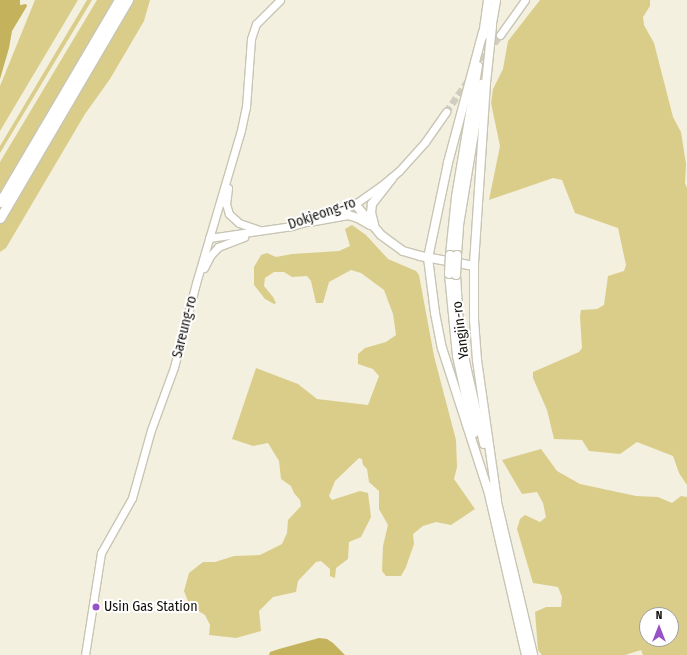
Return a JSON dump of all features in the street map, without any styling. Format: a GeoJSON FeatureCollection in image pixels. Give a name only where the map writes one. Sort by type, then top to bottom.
{"type":"FeatureCollection","features":[{"type":"Feature","properties":{"kind":"highway"},"geometry":{"type":"LineString","coordinates":[[0,202],[119,0]]}},
{"type":"Feature","properties":{"kind":"highway"},"geometry":{"type":"LineString","coordinates":[[0,218],[128,0]]}},
{"type":"Feature","properties":{"kind":"main road","name":"Yangjin-ro"},"geometry":{"type":"LineString","coordinates":[[488,0],[451,228],[457,356],[526,655]]}},
{"type":"Feature","properties":{"kind":"main road","name":"Yangjin-ro"},"geometry":{"type":"LineString","coordinates":[[453,255],[496,0]]}},
{"type":"Feature","properties":{"kind":"main road"},"geometry":{"type":"LineString","coordinates":[[492,26],[486,84],[474,266],[474,320],[477,360],[497,502]]}},
{"type":"Feature","properties":{"kind":"main road"},"geometry":{"type":"LineString","coordinates":[[483,32],[452,148],[428,258],[435,313],[442,348],[488,490]]}},
{"type":"Feature","properties":{"kind":"main road"},"geometry":{"type":"LineString","coordinates":[[377,230],[371,213],[372,204],[392,178]]}},
{"type":"Feature","properties":{"kind":"main road"},"geometry":{"type":"LineString","coordinates":[[355,204],[377,230]]}},
{"type":"Feature","properties":{"kind":"main road"},"geometry":{"type":"LineString","coordinates":[[308,222],[348,215],[365,221],[396,247],[411,254],[474,266]]}},
{"type":"Feature","properties":{"kind":"main road","name":"Yangjin-ro"},"geometry":{"type":"LineString","coordinates":[[453,274],[466,366],[533,655]]}},
{"type":"Feature","properties":{"kind":"street","name":"Sareung-ro"},"geometry":{"type":"LineString","coordinates":[[86,655],[101,553],[132,498],[151,430],[174,367],[196,283],[230,167],[246,107],[251,39],[256,24],[280,0]]}},
{"type":"Feature","properties":{"kind":"street"},"geometry":{"type":"LineString","coordinates":[[500,35],[526,0]]}},
{"type":"Feature","properties":{"kind":"street","name":"Dokjeong-ro"},"geometry":{"type":"LineString","coordinates":[[209,238],[263,231],[308,222],[355,204],[392,178],[417,152],[446,112]]}},
{"type":"Feature","properties":{"kind":"street"},"geometry":{"type":"LineString","coordinates":[[230,167],[226,204],[229,214],[239,223],[263,231]]}},
{"type":"Feature","properties":{"kind":"street"},"geometry":{"type":"LineString","coordinates":[[196,283],[210,256],[218,247],[263,231]]}},
{"type":"Feature","properties":{"kind":"shaded area"},"geometry":{"type":"Polygon","coordinates":[[[0,0],[20,0],[20,5],[26,4],[27,6],[12,31],[9,48],[0,79],[0,0]]]}},
{"type":"Feature","properties":{"kind":"shaded area"},"geometry":{"type":"Polygon","coordinates":[[[35,0],[78,0],[0,131],[0,86],[35,0]]]}},
{"type":"Feature","properties":{"kind":"shaded area"},"geometry":{"type":"Polygon","coordinates":[[[87,0],[92,0],[0,153],[0,146],[87,0]]]}},
{"type":"Feature","properties":{"kind":"shaded area"},"geometry":{"type":"Polygon","coordinates":[[[97,0],[150,0],[144,21],[110,79],[85,114],[6,248],[0,252],[0,162],[97,0]]]}},
{"type":"Feature","properties":{"kind":"shaded area"},"geometry":{"type":"Polygon","coordinates":[[[540,0],[650,0],[650,6],[643,17],[644,25],[654,43],[673,117],[681,132],[686,164],[687,485],[679,473],[673,456],[637,442],[620,454],[589,451],[582,440],[554,439],[547,410],[533,378],[533,372],[579,352],[582,348],[581,310],[597,309],[604,305],[608,276],[624,271],[626,265],[618,228],[575,213],[562,180],[553,178],[489,200],[500,146],[491,103],[493,89],[503,69],[508,41],[540,0]]]}},
{"type":"Feature","properties":{"kind":"shaded area"},"geometry":{"type":"Polygon","coordinates":[[[352,225],[366,235],[388,259],[416,271],[419,275],[434,356],[456,440],[457,467],[454,479],[475,509],[451,525],[436,522],[423,526],[413,534],[414,544],[406,567],[401,576],[386,576],[382,571],[383,546],[388,525],[379,509],[379,491],[369,482],[367,469],[363,465],[362,459],[359,458],[335,481],[329,496],[332,500],[360,491],[368,493],[371,517],[361,537],[349,542],[348,559],[336,568],[335,578],[330,576],[330,569],[321,561],[316,562],[298,581],[296,592],[273,597],[259,611],[261,631],[236,638],[209,635],[210,625],[205,615],[190,606],[184,591],[189,573],[203,562],[215,562],[234,556],[260,555],[282,544],[287,533],[288,520],[301,506],[300,500],[294,493],[291,486],[281,479],[279,461],[268,443],[253,446],[232,439],[256,368],[298,384],[317,399],[368,405],[379,376],[373,369],[358,364],[358,354],[365,348],[386,342],[396,335],[393,314],[384,290],[361,273],[351,270],[329,282],[323,303],[316,303],[311,281],[307,276],[292,277],[284,272],[274,272],[265,278],[264,286],[273,297],[276,303],[274,304],[265,299],[254,285],[254,267],[261,255],[267,253],[276,257],[292,254],[339,251],[350,246],[345,229],[352,225]]]}},
{"type":"Feature","properties":{"kind":"shaded area"},"geometry":{"type":"Polygon","coordinates":[[[541,449],[557,471],[580,484],[636,496],[658,497],[672,503],[681,496],[687,497],[687,655],[643,655],[641,650],[625,655],[542,655],[538,650],[535,612],[546,607],[561,607],[562,597],[558,587],[533,583],[517,529],[520,519],[525,515],[540,522],[546,517],[543,503],[537,492],[522,494],[502,460],[541,449]]]}},
{"type":"Feature","properties":{"kind":"shaded area"},"geometry":{"type":"Polygon","coordinates":[[[319,638],[327,639],[345,655],[269,655],[270,652],[319,638]]]}},
{"type":"Feature","properties":{"kind":"tunnel"},"geometry":{"type":"LineString","coordinates":[[476,69],[500,35]]}},
{"type":"Feature","properties":{"kind":"tunnel"},"geometry":{"type":"LineString","coordinates":[[446,112],[470,78]]}},
{"type":"Feature","properties":{"kind":"place","name":"Usin Gas Station"},"geometry":{"type":"Point","coordinates":[96,607]}}]}
